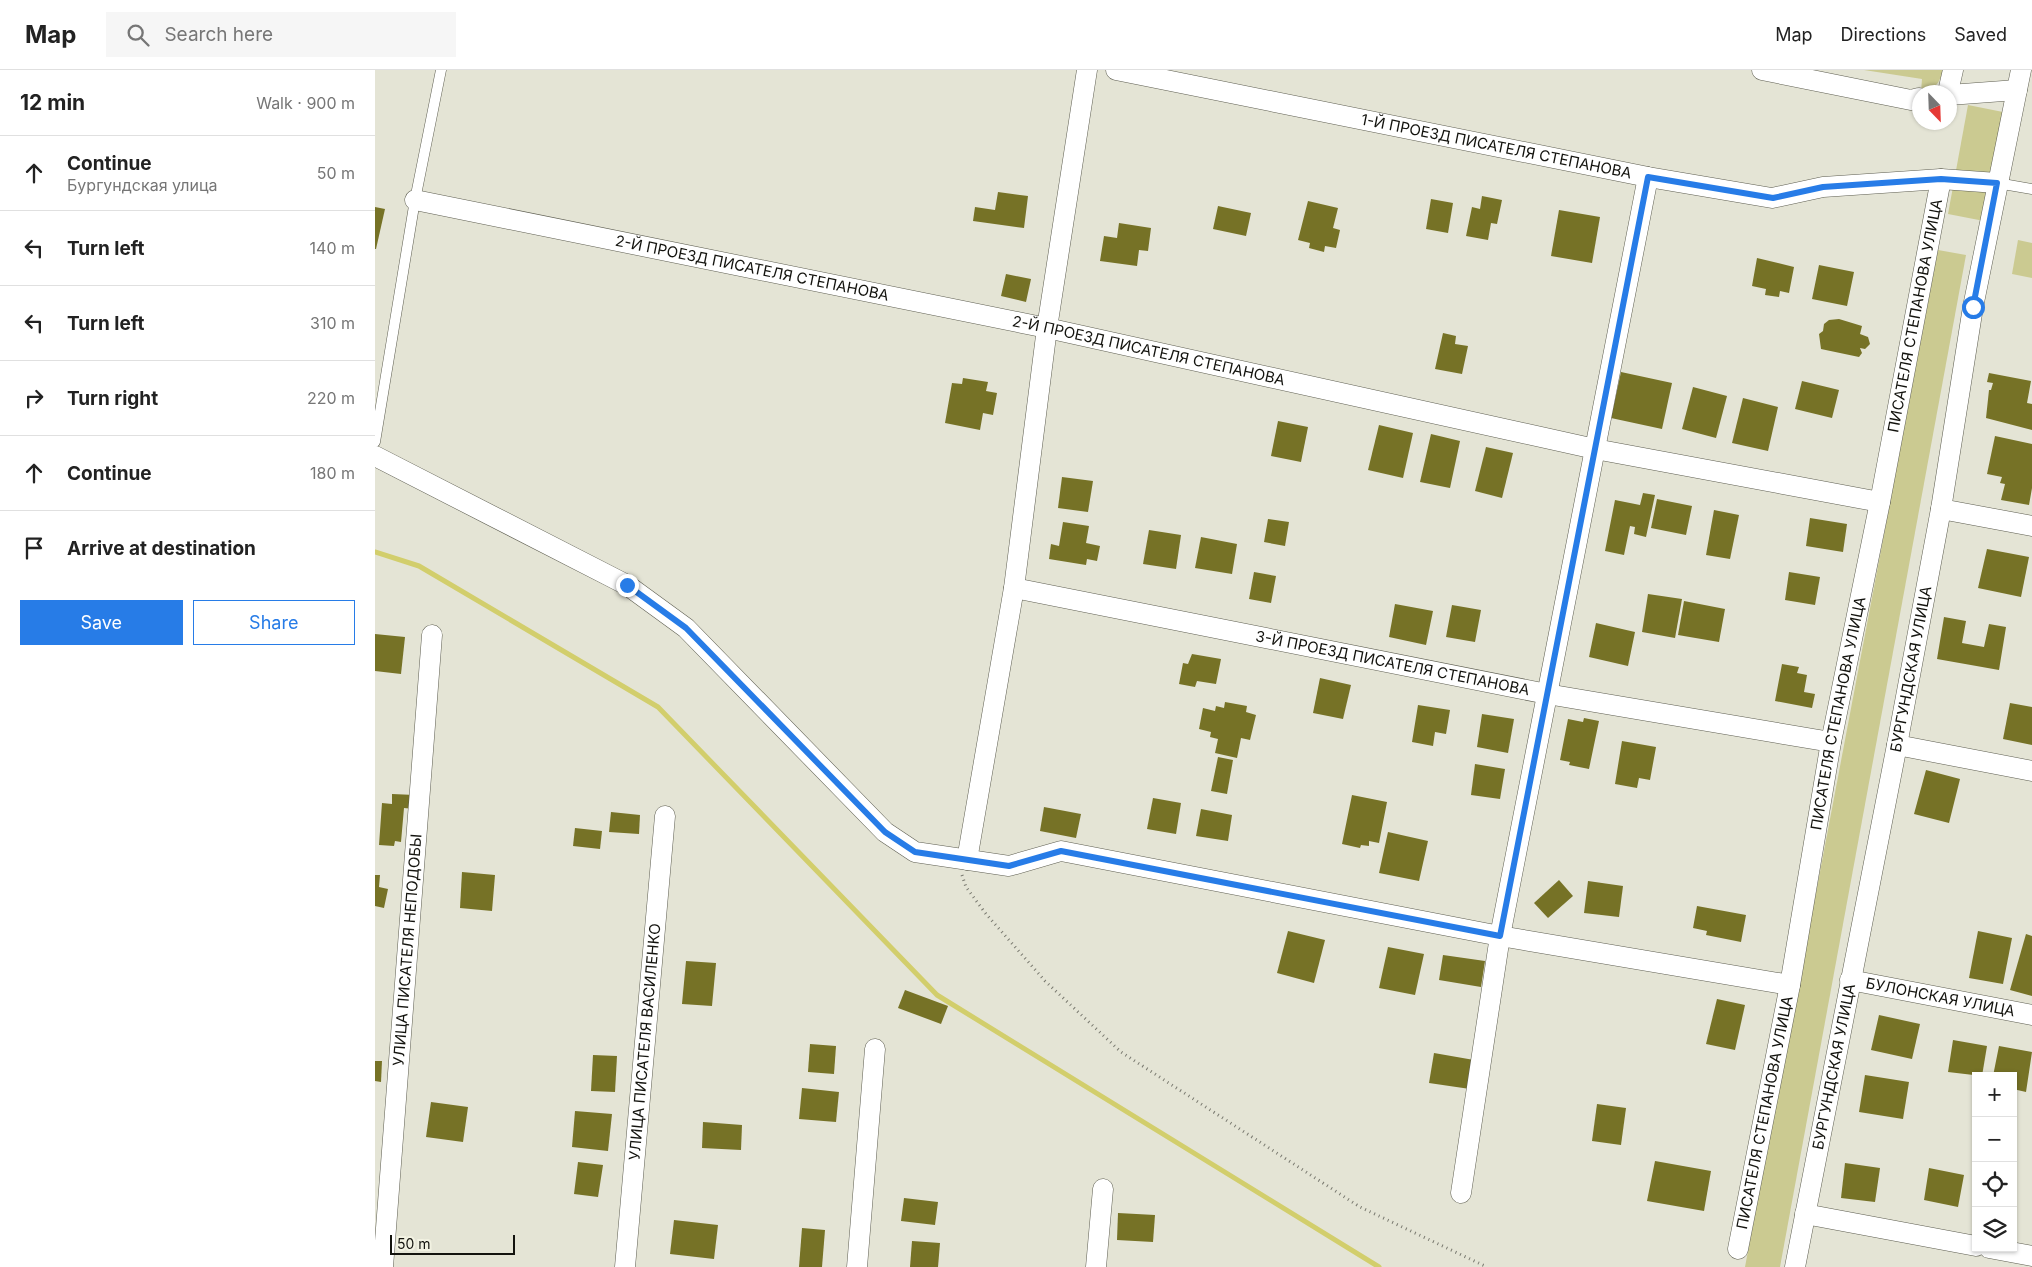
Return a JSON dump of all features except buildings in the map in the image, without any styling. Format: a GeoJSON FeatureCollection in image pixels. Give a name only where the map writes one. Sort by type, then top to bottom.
{"type":"FeatureCollection","features":[{"type":"Feature","properties":{"kind":"street"},"geometry":{"type":"LineString","coordinates":[[962,859],[1014,588],[1047,328],[1087,70]]}},
{"type":"Feature","properties":{"kind":"street","name":"1-Й ПРОЕЗД ПИСАТЕЛЯ СТЕПАНОВА"},"geometry":{"type":"LineString","coordinates":[[1116,70],[1648,177],[1773,198],[1823,187],[1941,179],[1997,183]]}},
{"type":"Feature","properties":{"kind":"street"},"geometry":{"type":"LineString","coordinates":[[1762,70],[1813,75],[1912,100]]}},
{"type":"Feature","properties":{"kind":"street"},"geometry":{"type":"LineString","coordinates":[[1950,85],[1953,70]]}},
{"type":"Feature","properties":{"kind":"street","name":"БУРГУНДСКАЯ УЛИЦА"},"geometry":{"type":"LineString","coordinates":[[1795,1267],[1897,746],[1941,509],[1973,307],[2021,70]]}},
{"type":"Feature","properties":{"kind":"street"},"geometry":{"type":"LineString","coordinates":[[1957,94],[2017,90]]}},
{"type":"Feature","properties":{"kind":"street"},"geometry":{"type":"LineString","coordinates":[[1461,1193],[1500,936],[1648,177]]}},
{"type":"Feature","properties":{"kind":"street","name":"ПИСАТЕЛЯ СТЕПАНОВА УЛИЦА"},"geometry":{"type":"LineString","coordinates":[[1738,1249],[1790,984],[1831,742],[1880,502],[1941,179]]}},
{"type":"Feature","properties":{"kind":"street","name":"2-Й ПРОЕЗД ПИСАТЕЛЯ СТЕПАНОВА"},"geometry":{"type":"LineString","coordinates":[[415,200],[1047,328],[1595,449],[1880,502]]}},
{"type":"Feature","properties":{"kind":"street"},"geometry":{"type":"LineString","coordinates":[[375,456],[627,585],[686,628],[885,832],[915,852],[1009,866],[1061,851],[1500,936],[1790,984]]}},
{"type":"Feature","properties":{"kind":"street"},"geometry":{"type":"LineString","coordinates":[[1941,509],[2032,526]]}},
{"type":"Feature","properties":{"kind":"street","name":"3-Й ПРОЕЗД ПИСАТЕЛЯ СТЕПАНОВА"},"geometry":{"type":"LineString","coordinates":[[1014,588],[1547,694],[1831,742]]}},
{"type":"Feature","properties":{"kind":"street","name":"УЛИЦА ПИСАТЕЛЯ НЕПОДОБЫ"},"geometry":{"type":"LineString","coordinates":[[383,1267],[432,635]]}},
{"type":"Feature","properties":{"kind":"street"},"geometry":{"type":"LineString","coordinates":[[1897,746],[2032,771]]}},
{"type":"Feature","properties":{"kind":"street","name":"УЛИЦА ПИСАТЕЛЯ ВАСИЛЕНКО"},"geometry":{"type":"LineString","coordinates":[[625,1267],[665,816]]}},
{"type":"Feature","properties":{"kind":"street","name":"БУЛОНСКАЯ УЛИЦА"},"geometry":{"type":"LineString","coordinates":[[1850,980],[2032,1014]]}},
{"type":"Feature","properties":{"kind":"street"},"geometry":{"type":"LineString","coordinates":[[857,1267],[875,1049]]}},
{"type":"Feature","properties":{"kind":"street"},"geometry":{"type":"LineString","coordinates":[[1096,1267],[1103,1189]]}},
{"type":"Feature","properties":{"kind":"street"},"geometry":{"type":"LineString","coordinates":[[1805,1214],[1972,1245]]}},
{"type":"Feature","properties":{"kind":"street"},"geometry":{"type":"LineString","coordinates":[[2010,1252],[2032,1256]]}},
{"type":"Feature","properties":{"kind":"lane"},"geometry":{"type":"LineString","coordinates":[[375,442],[415,200],[441,70]]}},
{"type":"Feature","properties":{"kind":"lane"},"geometry":{"type":"LineString","coordinates":[[1997,183],[2032,189]]}},
{"type":"Feature","properties":{"kind":"path"},"geometry":{"type":"LineString","coordinates":[[962,859],[966,887],[986,914],[1045,982],[1121,1052],[1360,1207],[1487,1267]]}},
{"type":"Feature","properties":{"kind":"shaded area"},"geometry":{"type":"Polygon","coordinates":[[[1864,70],[1943,70],[1937,85],[1922,85],[1922,79],[1864,70]]]}},
{"type":"Feature","properties":{"kind":"shaded area"},"geometry":{"type":"Polygon","coordinates":[[[1968,105],[2003,112],[1984,221],[1948,214],[1968,105]]]}},
{"type":"Feature","properties":{"kind":"shaded area"},"geometry":{"type":"Polygon","coordinates":[[[2018,240],[2032,243],[2032,278],[2012,274],[2018,240]]]}},
{"type":"Feature","properties":{"kind":"shaded area"},"geometry":{"type":"Polygon","coordinates":[[[1938,250],[1966,255],[1780,1267],[1745,1267],[1938,250]]]}},
{"type":"Feature","properties":{"kind":"waterway"},"geometry":{"type":"LineString","coordinates":[[375,552],[419,566],[658,707],[937,995],[1379,1267]]}},
{"type":"Feature","properties":{"kind":"route"},"geometry":{"type":"LineString","coordinates":[[627,585],[686,628],[885,832],[915,852],[1009,866],[1061,851],[1500,936],[1648,177],[1773,198],[1823,187],[1941,179],[1997,183],[1973,307]]}}]}
